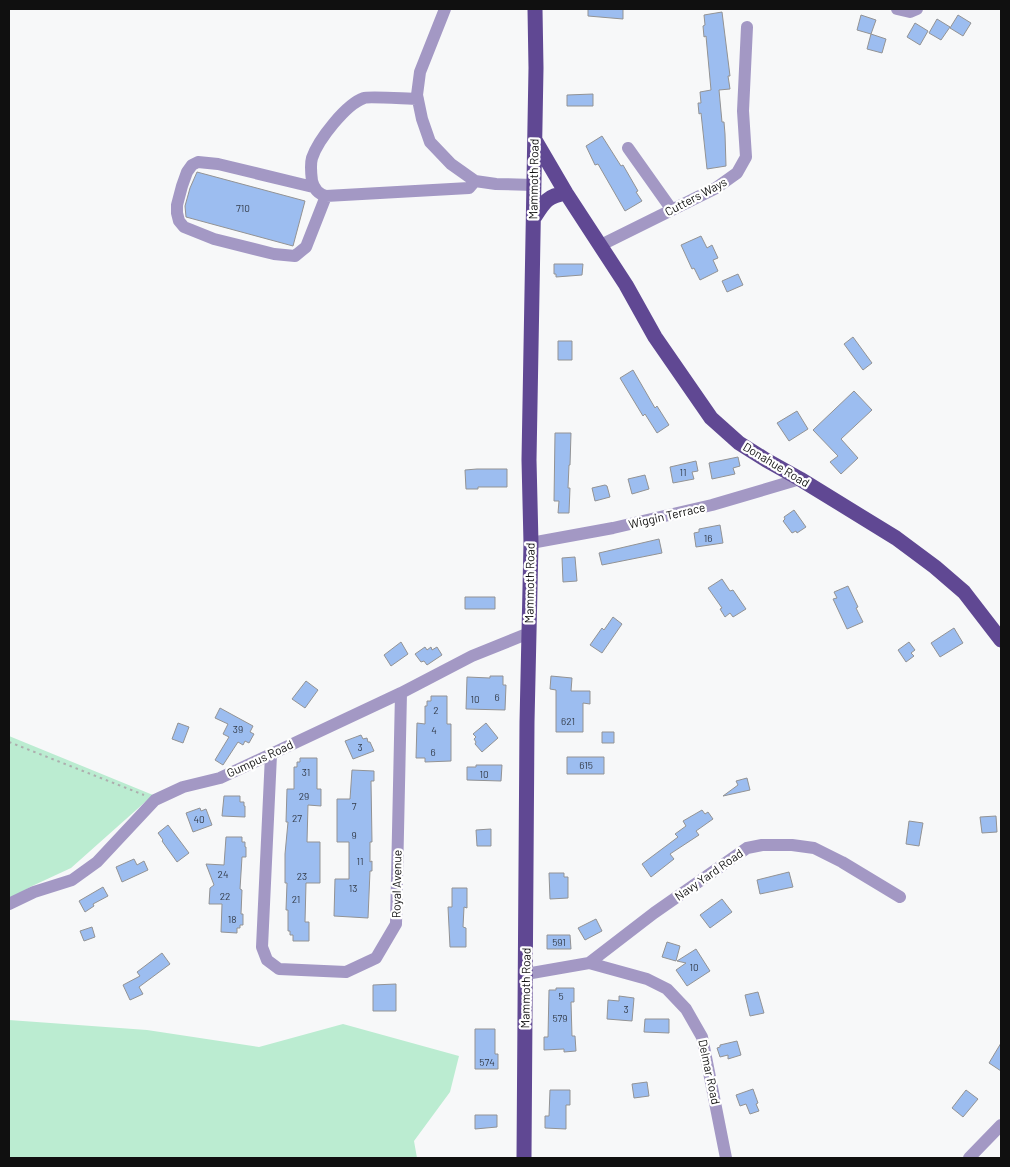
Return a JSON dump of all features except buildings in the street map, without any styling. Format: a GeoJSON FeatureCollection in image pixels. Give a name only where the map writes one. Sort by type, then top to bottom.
{"type":"FeatureCollection","features":[{"type":"Feature","properties":{"kind":"main road","name":"Mammoth Road"},"geometry":{"type":"LineString","coordinates":[[524,1158],[531,543],[529,460],[536,68],[535,9]]}},
{"type":"Feature","properties":{"kind":"main road","name":"Donahue Road"},"geometry":{"type":"LineString","coordinates":[[534,139],[566,193],[626,285],[655,337],[711,418],[739,443],[896,538],[935,567],[964,592],[1001,640]]}},
{"type":"Feature","properties":{"kind":"main road"},"geometry":{"type":"LineString","coordinates":[[533,218],[544,202],[551,196],[566,193]]}},
{"type":"Feature","properties":{"kind":"street"},"geometry":{"type":"LineString","coordinates":[[445,9],[420,72],[418,99],[430,142],[451,164],[475,181],[496,184],[534,185]]}},
{"type":"Feature","properties":{"kind":"street"},"geometry":{"type":"LineString","coordinates":[[897,9],[910,12],[917,9]]}},
{"type":"Feature","properties":{"kind":"street","name":"Cutters Ways"},"geometry":{"type":"LineString","coordinates":[[601,245],[716,188],[737,173],[746,157],[743,111],[747,27]]}},
{"type":"Feature","properties":{"kind":"street"},"geometry":{"type":"LineString","coordinates":[[418,99],[365,97],[348,108],[335,121],[315,152],[311,169],[314,187],[320,195],[326,196],[469,188],[475,181]]}},
{"type":"Feature","properties":{"kind":"street"},"geometry":{"type":"LineString","coordinates":[[628,148],[672,210]]}},
{"type":"Feature","properties":{"kind":"street"},"geometry":{"type":"LineString","coordinates":[[314,187],[218,164],[198,162],[192,164],[187,172],[177,205],[177,213],[179,221],[184,227],[197,234],[274,254],[295,256],[306,247],[326,196]]}},
{"type":"Feature","properties":{"kind":"street","name":"Wiggin Terrace"},"geometry":{"type":"LineString","coordinates":[[531,543],[613,528],[712,505],[800,480]]}},
{"type":"Feature","properties":{"kind":"street","name":"Gumpus Road"},"geometry":{"type":"LineString","coordinates":[[9,904],[34,892],[72,880],[97,862],[155,800],[183,787],[220,778],[401,693],[472,656],[529,633]]}},
{"type":"Feature","properties":{"kind":"street","name":"Royal Avenue"},"geometry":{"type":"LineString","coordinates":[[271,755],[262,947],[267,960],[279,969],[346,972],[376,958],[396,924],[401,693]]}},
{"type":"Feature","properties":{"kind":"street","name":"Navy Yard Road"},"geometry":{"type":"LineString","coordinates":[[526,974],[589,963],[654,913],[747,848],[762,845],[792,844],[814,848],[842,862],[900,897]]}},
{"type":"Feature","properties":{"kind":"street","name":"Delmar Road"},"geometry":{"type":"LineString","coordinates":[[589,963],[647,979],[667,989],[686,1009],[702,1037],[726,1158]]}},
{"type":"Feature","properties":{"kind":"street"},"geometry":{"type":"LineString","coordinates":[[969,1158],[1001,1125]]}},
{"type":"Feature","properties":{"kind":"path"},"geometry":{"type":"LineString","coordinates":[[9,742],[150,798]]}},
{"type":"Feature","properties":{"kind":"green space"},"geometry":{"type":"Polygon","coordinates":[[[9,736],[153,795],[71,868],[30,887],[9,901],[9,736]]]}},
{"type":"Feature","properties":{"kind":"green space"},"geometry":{"type":"Polygon","coordinates":[[[9,1020],[147,1030],[259,1047],[343,1024],[459,1056],[450,1092],[414,1141],[417,1158],[9,1158],[9,1020]]]}}]}
